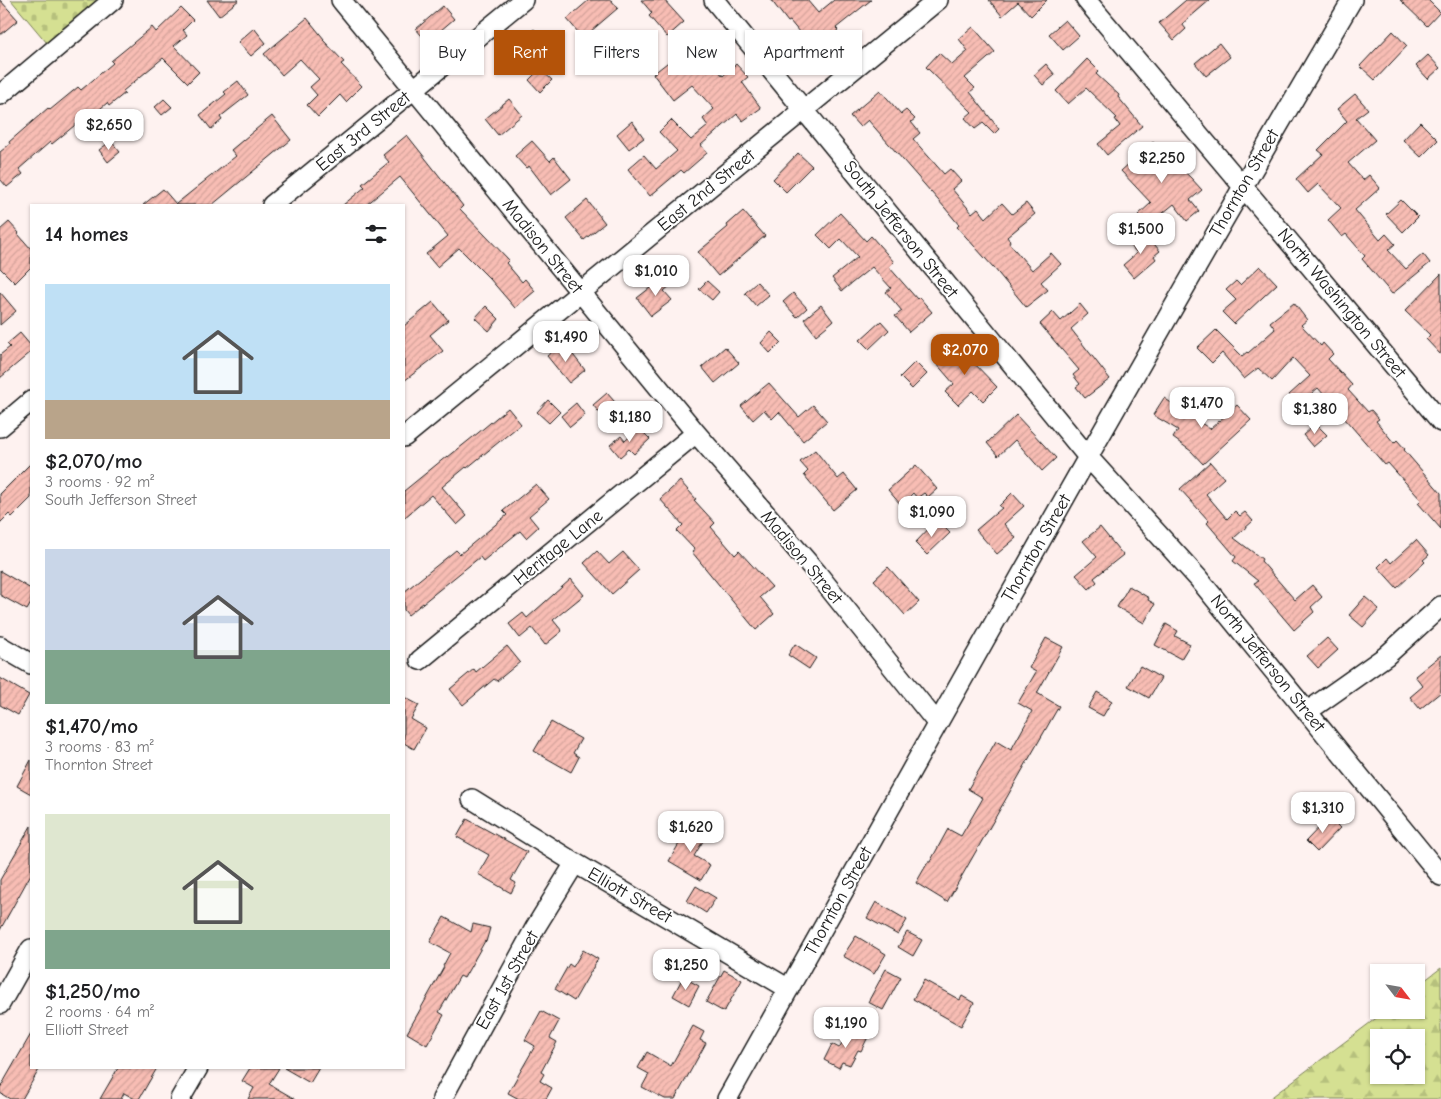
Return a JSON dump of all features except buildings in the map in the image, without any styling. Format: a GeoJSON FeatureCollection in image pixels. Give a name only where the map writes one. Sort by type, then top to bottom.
{"type":"FeatureCollection","features":[{"type":"Feature","properties":{"kind":"street"},"geometry":{"type":"LineString","coordinates":[[0,95],[113,0]]}},
{"type":"Feature","properties":{"kind":"street","name":"Madison Street"},"geometry":{"type":"LineString","coordinates":[[341,0],[696,434],[817,573],[937,723]]}},
{"type":"Feature","properties":{"kind":"street","name":"East 3rd Street"},"geometry":{"type":"LineString","coordinates":[[273,204],[523,0]]}},
{"type":"Feature","properties":{"kind":"street","name":"South Jefferson Street"},"geometry":{"type":"LineString","coordinates":[[714,0],[1088,457]]}},
{"type":"Feature","properties":{"kind":"street","name":"East 2nd Street"},"geometry":{"type":"LineString","coordinates":[[405,436],[938,0]]}},
{"type":"Feature","properties":{"kind":"street","name":"North Washington Street"},"geometry":{"type":"LineString","coordinates":[[1086,0],[1441,422]]}},
{"type":"Feature","properties":{"kind":"street","name":"Thornton Street"},"geometry":{"type":"LineString","coordinates":[[727,1099],[1088,457],[1243,185],[1352,0]]}},
{"type":"Feature","properties":{"kind":"street"},"geometry":{"type":"LineString","coordinates":[[0,427],[30,402]]}},
{"type":"Feature","properties":{"kind":"street","name":"Heritage Lane"},"geometry":{"type":"LineString","coordinates":[[420,660],[696,434]]}},
{"type":"Feature","properties":{"kind":"street","name":"North Jefferson Street"},"geometry":{"type":"LineString","coordinates":[[1088,457],[1198,578],[1441,876]]}},
{"type":"Feature","properties":{"kind":"street"},"geometry":{"type":"LineString","coordinates":[[1308,711],[1386,656],[1441,606]]}},
{"type":"Feature","properties":{"kind":"street"},"geometry":{"type":"LineString","coordinates":[[0,646],[30,663]]}},
{"type":"Feature","properties":{"kind":"street","name":"Elliott Street"},"geometry":{"type":"LineString","coordinates":[[472,799],[575,863],[789,988]]}},
{"type":"Feature","properties":{"kind":"street","name":"East 1st Street"},"geometry":{"type":"LineString","coordinates":[[442,1099],[535,928],[575,863]]}},
{"type":"Feature","properties":{"kind":"street"},"geometry":{"type":"LineString","coordinates":[[0,1004],[30,951]]}},
{"type":"Feature","properties":{"kind":"street"},"geometry":{"type":"LineString","coordinates":[[180,1099],[197,1069]]}},
{"type":"Feature","properties":{"kind":"green space"},"geometry":{"type":"Polygon","coordinates":[[[11,0],[98,0],[47,43],[11,0]]]}},
{"type":"Feature","properties":{"kind":"green space"},"geometry":{"type":"Polygon","coordinates":[[[1441,968],[1441,1099],[1269,1099],[1375,1019],[1425,1019],[1425,980],[1441,968]]]}}]}
